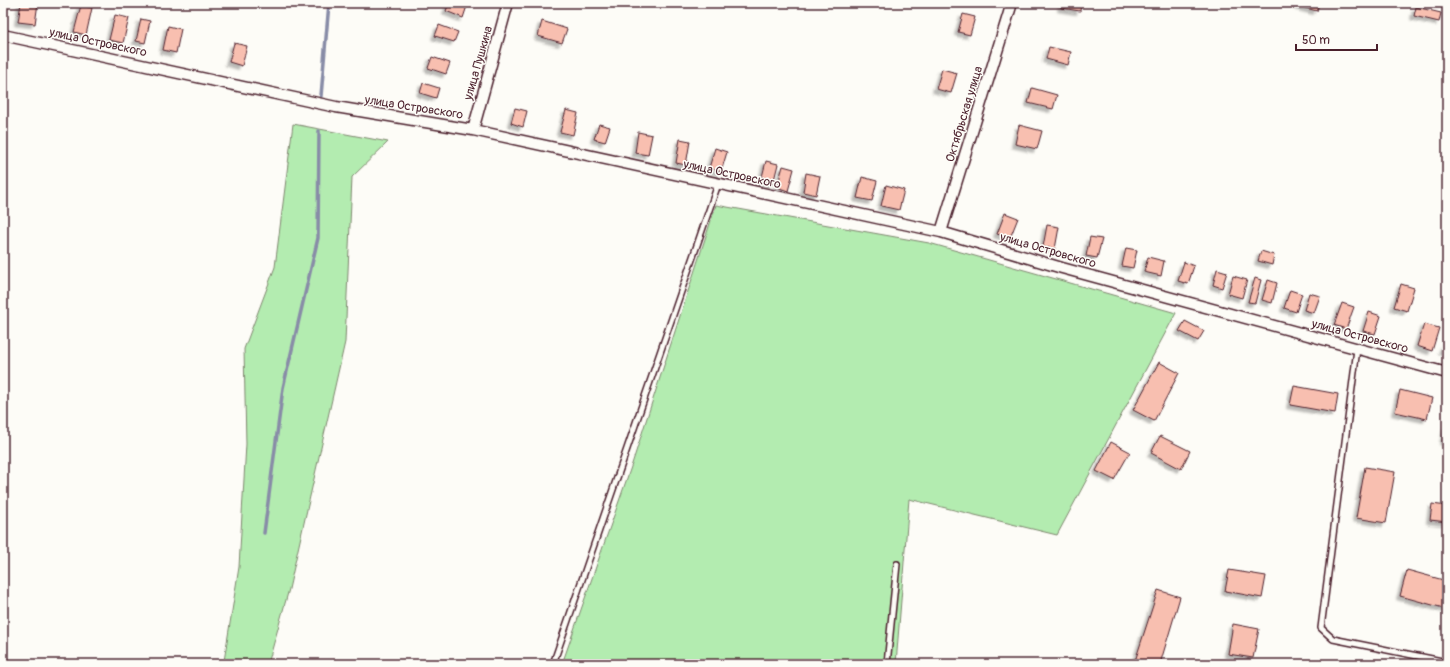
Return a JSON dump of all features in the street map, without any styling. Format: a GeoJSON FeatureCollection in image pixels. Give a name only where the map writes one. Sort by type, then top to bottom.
{"type":"FeatureCollection","features":[{"type":"Feature","properties":{"kind":"street","name":"улица Пушкина"},"geometry":{"type":"LineString","coordinates":[[473,130],[508,3]]}},
{"type":"Feature","properties":{"kind":"street","name":"Октябрьская улица"},"geometry":{"type":"LineString","coordinates":[[941,232],[1012,3]]}},
{"type":"Feature","properties":{"kind":"street","name":"улица Островского"},"geometry":{"type":"LineString","coordinates":[[3,35],[336,108],[473,130],[941,232],[1062,268],[1447,373]]}},
{"type":"Feature","properties":{"kind":"lane"},"geometry":{"type":"LineString","coordinates":[[553,664],[718,184]]}},
{"type":"Feature","properties":{"kind":"lane"},"geometry":{"type":"LineString","coordinates":[[1357,349],[1320,628],[1333,639],[1447,662]]}},
{"type":"Feature","properties":{"kind":"lane"},"geometry":{"type":"LineString","coordinates":[[887,664],[897,564]]}},
{"type":"Feature","properties":{"kind":"green space"},"geometry":{"type":"Polygon","coordinates":[[[293,124],[388,142],[352,177],[345,342],[289,589],[268,664],[225,664],[224,661],[239,567],[246,444],[244,349],[275,267],[293,124]]]}},
{"type":"Feature","properties":{"kind":"green space"},"geometry":{"type":"Polygon","coordinates":[[[716,205],[929,243],[1176,313],[1057,535],[909,499],[896,664],[562,664],[632,464],[716,205]]]}},
{"type":"Feature","properties":{"kind":"building"},"geometry":{"type":"Polygon","coordinates":[[[21,3],[38,3],[35,24],[18,22],[21,3]]]}},
{"type":"Feature","properties":{"kind":"building"},"geometry":{"type":"Polygon","coordinates":[[[449,3],[468,3],[463,18],[446,11],[449,3]]]}},
{"type":"Feature","properties":{"kind":"building"},"geometry":{"type":"Polygon","coordinates":[[[1062,3],[1081,3],[1080,11],[1061,8],[1062,3]]]}},
{"type":"Feature","properties":{"kind":"building"},"geometry":{"type":"Polygon","coordinates":[[[1299,3],[1319,3],[1317,11],[1298,6],[1299,3]]]}},
{"type":"Feature","properties":{"kind":"building"},"geometry":{"type":"Polygon","coordinates":[[[81,5],[92,8],[86,35],[74,32],[81,5]]]}},
{"type":"Feature","properties":{"kind":"building"},"geometry":{"type":"Polygon","coordinates":[[[1416,7],[1441,13],[1439,22],[1414,16],[1416,7]]]}},
{"type":"Feature","properties":{"kind":"building"},"geometry":{"type":"Polygon","coordinates":[[[963,14],[975,17],[970,35],[958,32],[963,14]]]}},
{"type":"Feature","properties":{"kind":"building"},"geometry":{"type":"Polygon","coordinates":[[[115,15],[129,18],[123,43],[109,40],[115,15]]]}},
{"type":"Feature","properties":{"kind":"building"},"geometry":{"type":"Polygon","coordinates":[[[141,19],[150,21],[145,43],[136,41],[141,19]]]}},
{"type":"Feature","properties":{"kind":"building"},"geometry":{"type":"Polygon","coordinates":[[[542,21],[567,29],[562,43],[538,36],[542,21]]]}},
{"type":"Feature","properties":{"kind":"building"},"geometry":{"type":"Polygon","coordinates":[[[439,25],[458,32],[454,42],[435,36],[439,25]]]}},
{"type":"Feature","properties":{"kind":"building"},"geometry":{"type":"Polygon","coordinates":[[[168,26],[181,29],[176,53],[163,50],[168,26]]]}},
{"type":"Feature","properties":{"kind":"building"},"geometry":{"type":"Polygon","coordinates":[[[234,43],[247,46],[242,66],[229,62],[234,43]]]}},
{"type":"Feature","properties":{"kind":"building"},"geometry":{"type":"Polygon","coordinates":[[[1049,47],[1071,52],[1068,65],[1046,59],[1049,47]]]}},
{"type":"Feature","properties":{"kind":"building"},"geometry":{"type":"Polygon","coordinates":[[[432,57],[450,63],[446,74],[428,68],[432,57]]]}},
{"type":"Feature","properties":{"kind":"building"},"geometry":{"type":"Polygon","coordinates":[[[942,69],[957,73],[951,93],[936,89],[942,69]]]}},
{"type":"Feature","properties":{"kind":"building"},"geometry":{"type":"Polygon","coordinates":[[[423,83],[439,88],[436,98],[420,93],[423,83]]]}},
{"type":"Feature","properties":{"kind":"building"},"geometry":{"type":"Polygon","coordinates":[[[1032,88],[1057,95],[1053,109],[1028,103],[1032,88]]]}},
{"type":"Feature","properties":{"kind":"building"},"geometry":{"type":"Polygon","coordinates":[[[515,108],[527,111],[523,127],[511,123],[515,108]]]}},
{"type":"Feature","properties":{"kind":"building"},"geometry":{"type":"Polygon","coordinates":[[[566,110],[578,113],[573,135],[560,132],[566,110]]]}},
{"type":"Feature","properties":{"kind":"building"},"geometry":{"type":"Polygon","coordinates":[[[599,124],[610,127],[605,142],[594,139],[599,124]]]}},
{"type":"Feature","properties":{"kind":"building"},"geometry":{"type":"Polygon","coordinates":[[[1019,125],[1042,131],[1037,149],[1015,144],[1019,125]]]}},
{"type":"Feature","properties":{"kind":"building"},"geometry":{"type":"Polygon","coordinates":[[[638,132],[652,135],[648,155],[635,153],[638,132]]]}},
{"type":"Feature","properties":{"kind":"building"},"geometry":{"type":"Polygon","coordinates":[[[680,139],[690,141],[686,165],[676,163],[680,139]]]}},
{"type":"Feature","properties":{"kind":"building"},"geometry":{"type":"Polygon","coordinates":[[[715,148],[727,152],[721,172],[709,168],[715,148]]]}},
{"type":"Feature","properties":{"kind":"building"},"geometry":{"type":"Polygon","coordinates":[[[766,161],[778,164],[773,184],[761,181],[766,161]]]}},
{"type":"Feature","properties":{"kind":"building"},"geometry":{"type":"Polygon","coordinates":[[[783,166],[794,169],[788,191],[777,187],[783,166]]]}},
{"type":"Feature","properties":{"kind":"building"},"geometry":{"type":"Polygon","coordinates":[[[806,173],[820,176],[816,195],[803,192],[806,173]]]}},
{"type":"Feature","properties":{"kind":"building"},"geometry":{"type":"Polygon","coordinates":[[[862,177],[877,181],[872,201],[857,198],[862,177]]]}},
{"type":"Feature","properties":{"kind":"building"},"geometry":{"type":"Polygon","coordinates":[[[886,185],[904,190],[899,210],[881,206],[886,185]]]}},
{"type":"Feature","properties":{"kind":"building"},"geometry":{"type":"Polygon","coordinates":[[[1005,213],[1018,218],[1010,238],[997,234],[1005,213]]]}},
{"type":"Feature","properties":{"kind":"building"},"geometry":{"type":"Polygon","coordinates":[[[1047,225],[1059,227],[1055,249],[1043,247],[1047,225]]]}},
{"type":"Feature","properties":{"kind":"building"},"geometry":{"type":"Polygon","coordinates":[[[1090,237],[1102,239],[1097,258],[1086,256],[1090,237]]]}},
{"type":"Feature","properties":{"kind":"building"},"geometry":{"type":"Polygon","coordinates":[[[1126,248],[1137,250],[1133,268],[1122,266],[1126,248]]]}},
{"type":"Feature","properties":{"kind":"building"},"geometry":{"type":"Polygon","coordinates":[[[1261,251],[1274,255],[1272,265],[1258,261],[1261,251]]]}},
{"type":"Feature","properties":{"kind":"building"},"geometry":{"type":"Polygon","coordinates":[[[1148,257],[1164,261],[1161,276],[1144,272],[1148,257]]]}},
{"type":"Feature","properties":{"kind":"building"},"geometry":{"type":"Polygon","coordinates":[[[1184,262],[1194,266],[1188,284],[1178,281],[1184,262]]]}},
{"type":"Feature","properties":{"kind":"building"},"geometry":{"type":"Polygon","coordinates":[[[1217,269],[1227,272],[1222,288],[1213,285],[1217,269]]]}},
{"type":"Feature","properties":{"kind":"building"},"geometry":{"type":"Polygon","coordinates":[[[1233,276],[1247,280],[1242,298],[1228,294],[1233,276]]]}},
{"type":"Feature","properties":{"kind":"building"},"geometry":{"type":"Polygon","coordinates":[[[1255,278],[1261,280],[1255,303],[1248,302],[1255,278]]]}},
{"type":"Feature","properties":{"kind":"building"},"geometry":{"type":"Polygon","coordinates":[[[1268,280],[1277,283],[1272,303],[1262,300],[1268,280]]]}},
{"type":"Feature","properties":{"kind":"building"},"geometry":{"type":"Polygon","coordinates":[[[1401,284],[1414,288],[1407,311],[1394,307],[1401,284]]]}},
{"type":"Feature","properties":{"kind":"building"},"geometry":{"type":"Polygon","coordinates":[[[1290,290],[1302,294],[1296,312],[1284,308],[1290,290]]]}},
{"type":"Feature","properties":{"kind":"building"},"geometry":{"type":"Polygon","coordinates":[[[1309,293],[1320,296],[1314,313],[1304,310],[1309,293]]]}},
{"type":"Feature","properties":{"kind":"building"},"geometry":{"type":"Polygon","coordinates":[[[1342,303],[1354,307],[1346,329],[1334,325],[1342,303]]]}},
{"type":"Feature","properties":{"kind":"building"},"geometry":{"type":"Polygon","coordinates":[[[1369,312],[1381,316],[1375,334],[1363,331],[1369,312]]]}},
{"type":"Feature","properties":{"kind":"building"},"geometry":{"type":"Polygon","coordinates":[[[1185,321],[1204,331],[1198,341],[1179,331],[1185,321]]]}},
{"type":"Feature","properties":{"kind":"building"},"geometry":{"type":"Polygon","coordinates":[[[1424,324],[1439,328],[1432,351],[1417,346],[1424,324]]]}},
{"type":"Feature","properties":{"kind":"building"},"geometry":{"type":"Polygon","coordinates":[[[1447,340],[1447,352],[1442,350],[1447,340]]]}},
{"type":"Feature","properties":{"kind":"building"},"geometry":{"type":"Polygon","coordinates":[[[1159,362],[1179,373],[1154,421],[1133,410],[1159,362]]]}},
{"type":"Feature","properties":{"kind":"building"},"geometry":{"type":"Polygon","coordinates":[[[1294,386],[1338,394],[1335,413],[1290,405],[1294,386]]]}},
{"type":"Feature","properties":{"kind":"building"},"geometry":{"type":"Polygon","coordinates":[[[1400,390],[1432,398],[1427,419],[1395,412],[1400,390]]]}},
{"type":"Feature","properties":{"kind":"building"},"geometry":{"type":"Polygon","coordinates":[[[1447,425],[1447,442],[1443,441],[1447,425]]]}},
{"type":"Feature","properties":{"kind":"building"},"geometry":{"type":"Polygon","coordinates":[[[1160,436],[1190,451],[1181,469],[1151,453],[1160,436]]]}},
{"type":"Feature","properties":{"kind":"building"},"geometry":{"type":"Polygon","coordinates":[[[1111,442],[1130,452],[1114,480],[1096,471],[1111,442]]]}},
{"type":"Feature","properties":{"kind":"building"},"geometry":{"type":"Polygon","coordinates":[[[1365,467],[1395,472],[1386,523],[1356,518],[1365,467]]]}},
{"type":"Feature","properties":{"kind":"building"},"geometry":{"type":"Polygon","coordinates":[[[1432,504],[1447,506],[1447,522],[1430,520],[1432,504]]]}},
{"type":"Feature","properties":{"kind":"building"},"geometry":{"type":"Polygon","coordinates":[[[1229,570],[1266,576],[1262,598],[1225,591],[1229,570]]]}},
{"type":"Feature","properties":{"kind":"building"},"geometry":{"type":"Polygon","coordinates":[[[1407,570],[1447,581],[1447,609],[1400,596],[1407,570]]]}},
{"type":"Feature","properties":{"kind":"building"},"geometry":{"type":"Polygon","coordinates":[[[1158,590],[1180,597],[1160,664],[1134,664],[1158,590]]]}},
{"type":"Feature","properties":{"kind":"building"},"geometry":{"type":"Polygon","coordinates":[[[1233,624],[1259,629],[1253,658],[1228,654],[1233,624]]]}},
{"type":"Feature","properties":{"kind":"waterway"},"geometry":{"type":"LineString","coordinates":[[321,96],[329,3]]}},
{"type":"Feature","properties":{"kind":"waterway"},"geometry":{"type":"LineString","coordinates":[[264,533],[283,388],[318,238],[319,131]]}}]}
